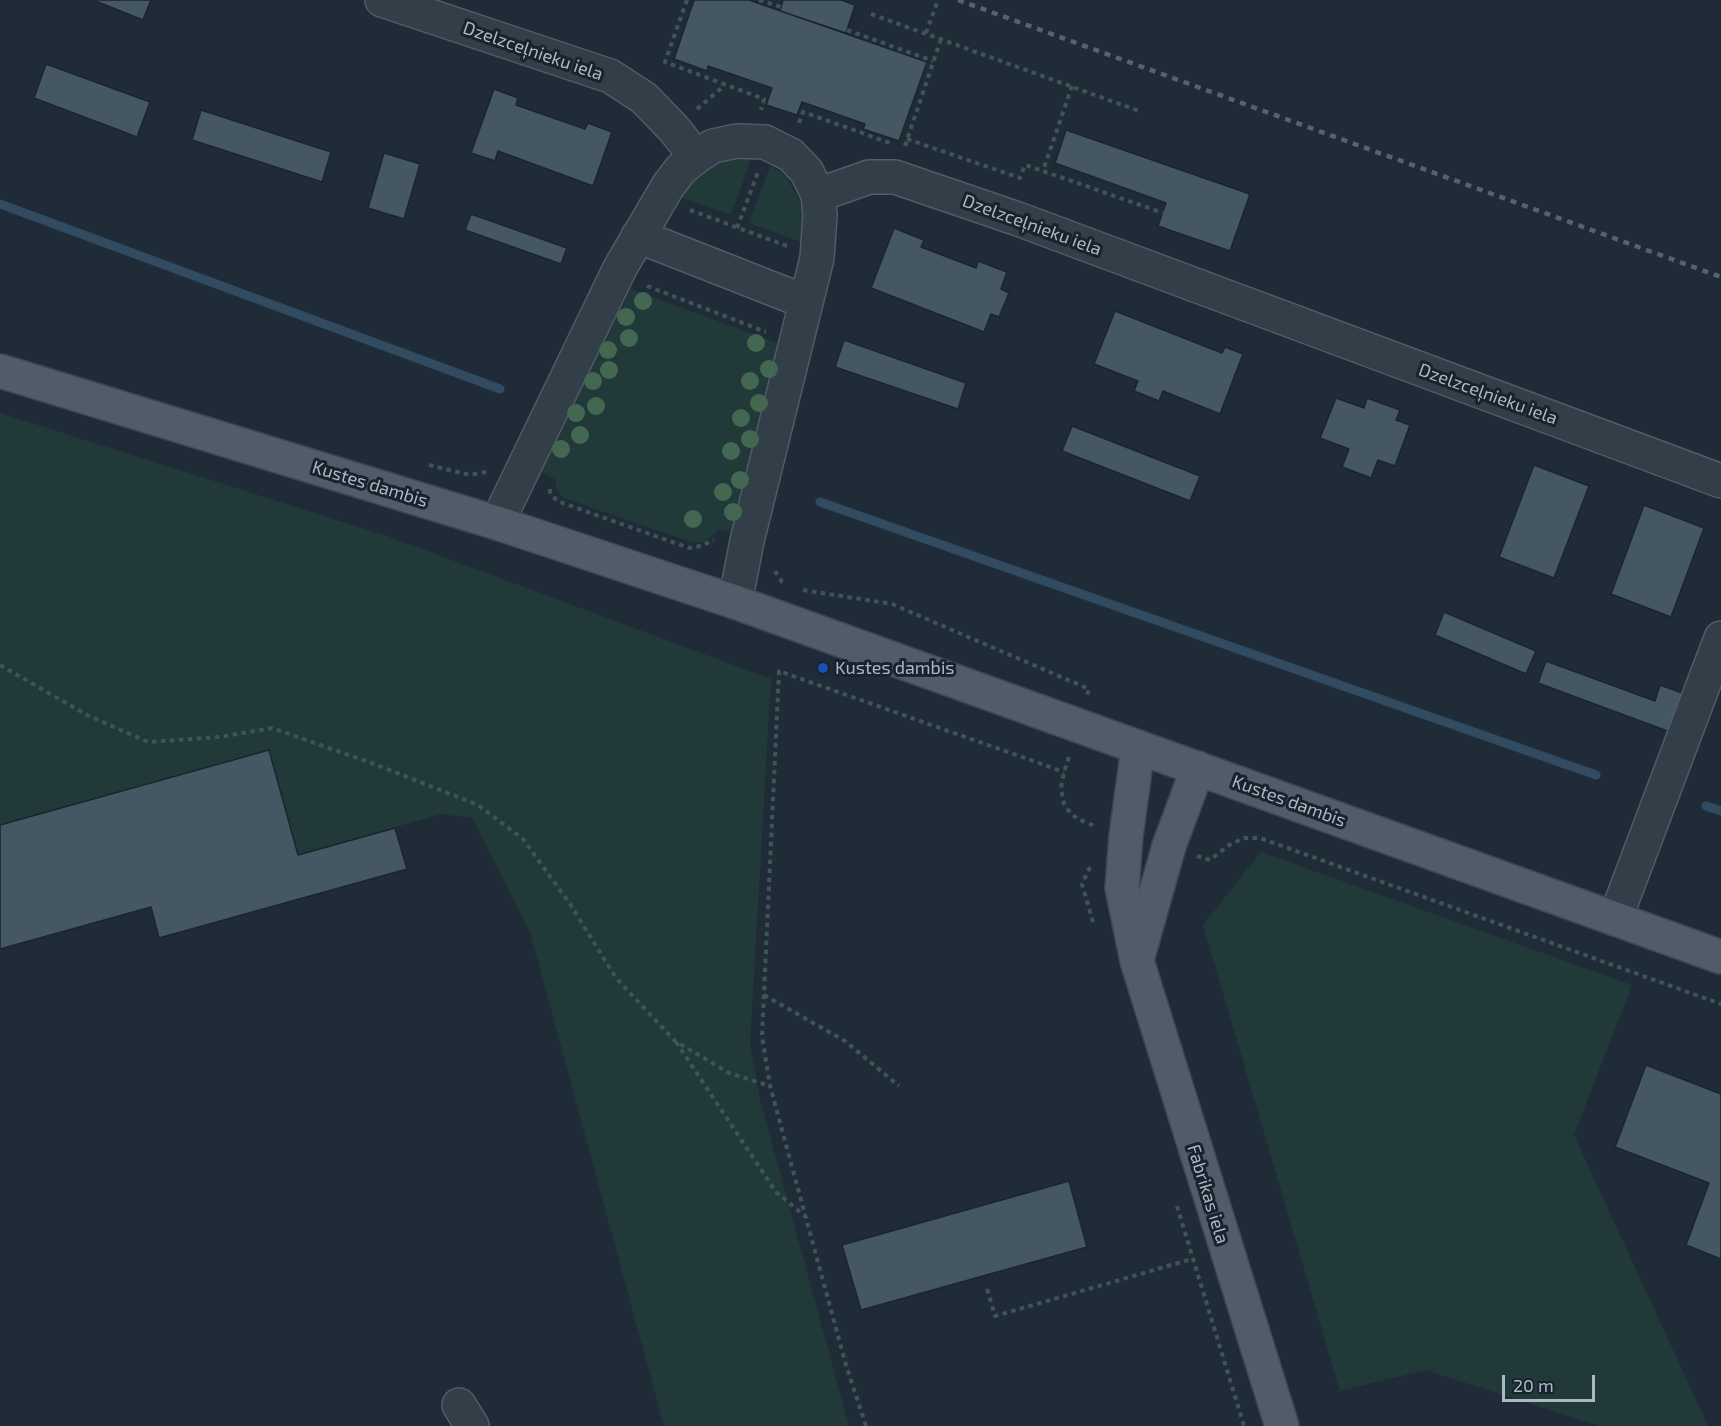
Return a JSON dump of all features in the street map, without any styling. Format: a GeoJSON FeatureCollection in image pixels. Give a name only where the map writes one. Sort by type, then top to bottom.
{"type":"FeatureCollection","features":[{"type":"Feature","properties":{"kind":"main road","name":"Kustes dambis"},"geometry":{"type":"LineString","coordinates":[[0,372],[497,523],[735,602],[1721,957]]}},
{"type":"Feature","properties":{"kind":"main road","name":"Fabrikas iela"},"geometry":{"type":"LineString","coordinates":[[1138,748],[1126,836],[1122,888],[1137,961],[1282,1426]]}},
{"type":"Feature","properties":{"kind":"main road"},"geometry":{"type":"LineString","coordinates":[[1137,961],[1169,846],[1198,768]]}},
{"type":"Feature","properties":{"kind":"street","name":"Dzelzceļnieku iela"},"geometry":{"type":"LineString","coordinates":[[382,0],[610,76],[644,98],[674,129],[696,157]]}},
{"type":"Feature","properties":{"kind":"street"},"geometry":{"type":"LineString","coordinates":[[497,523],[616,275],[668,186],[681,169],[714,146],[737,141],[765,142],[790,155],[807,172],[818,195],[820,215],[817,258],[747,541],[735,602]]}},
{"type":"Feature","properties":{"kind":"street","name":"Dzelzceļnieku iela"},"geometry":{"type":"LineString","coordinates":[[818,195],[899,163],[1018,219],[1721,480]]}},
{"type":"Feature","properties":{"kind":"street"},"geometry":{"type":"LineString","coordinates":[[638,236],[806,302]]}},
{"type":"Feature","properties":{"kind":"street"},"geometry":{"type":"LineString","coordinates":[[1615,919],[1721,638]]}},
{"type":"Feature","properties":{"kind":"path"},"geometry":{"type":"LineString","coordinates":[[687,0],[665,62],[764,99],[759,116]]}},
{"type":"Feature","properties":{"kind":"path"},"geometry":{"type":"LineString","coordinates":[[759,0],[781,8]]}},
{"type":"Feature","properties":{"kind":"path"},"geometry":{"type":"LineString","coordinates":[[926,33],[938,0]]}},
{"type":"Feature","properties":{"kind":"path"},"geometry":{"type":"LineString","coordinates":[[871,14],[1139,111]]}},
{"type":"Feature","properties":{"kind":"path"},"geometry":{"type":"LineString","coordinates":[[847,30],[934,61]]}},
{"type":"Feature","properties":{"kind":"path"},"geometry":{"type":"LineString","coordinates":[[797,128],[803,112],[899,163],[941,39]]}},
{"type":"Feature","properties":{"kind":"path"},"geometry":{"type":"LineString","coordinates":[[1043,171],[1072,86]]}},
{"type":"Feature","properties":{"kind":"path"},"geometry":{"type":"LineString","coordinates":[[907,139],[1020,178],[1025,165],[1163,213]]}},
{"type":"Feature","properties":{"kind":"path"},"geometry":{"type":"LineString","coordinates":[[660,199],[817,258]]}},
{"type":"Feature","properties":{"kind":"path"},"geometry":{"type":"LineString","coordinates":[[616,275],[796,343]]}},
{"type":"Feature","properties":{"kind":"path"},"geometry":{"type":"LineString","coordinates":[[0,664],[87,715],[148,742],[220,737],[272,728],[377,765],[478,805],[523,839],[570,904],[616,978],[675,1041],[776,1192],[806,1217]]}},
{"type":"Feature","properties":{"kind":"path"},"geometry":{"type":"LineString","coordinates":[[866,1426],[846,1365],[770,1086],[762,1036],[778,671],[1064,772]]}},
{"type":"Feature","properties":{"kind":"path"},"geometry":{"type":"LineString","coordinates":[[764,995],[844,1041],[899,1086]]}},
{"type":"Feature","properties":{"kind":"path"},"geometry":{"type":"LineString","coordinates":[[675,1041],[729,1072],[770,1086]]}},
{"type":"Feature","properties":{"kind":"path"},"geometry":{"type":"LineString","coordinates":[[987,1288],[995,1316],[1192,1259]]}},
{"type":"Feature","properties":{"kind":"green space"},"geometry":{"type":"Polygon","coordinates":[[[742,157],[751,159],[731,215],[679,197],[684,187],[709,163],[742,157]]]}},
{"type":"Feature","properties":{"kind":"green space"},"geometry":{"type":"Polygon","coordinates":[[[770,166],[786,177],[800,201],[803,214],[801,242],[749,223],[770,166]]]}},
{"type":"Feature","properties":{"kind":"green space"},"geometry":{"type":"Polygon","coordinates":[[[631,289],[780,344],[733,532],[719,529],[707,540],[699,543],[691,542],[564,498],[556,487],[555,479],[539,471],[631,289]]]}},
{"type":"Feature","properties":{"kind":"green space"},"geometry":{"type":"Polygon","coordinates":[[[0,413],[387,536],[771,679],[750,1045],[760,1099],[849,1426],[664,1426],[530,932],[472,818],[441,814],[298,855],[269,751],[0,825],[0,413]]]}},
{"type":"Feature","properties":{"kind":"green space"},"geometry":{"type":"Polygon","coordinates":[[[1261,852],[1632,985],[1574,1135],[1708,1426],[1599,1426],[1426,1370],[1340,1391],[1203,925],[1261,852]]]}},
{"type":"Feature","properties":{"kind":"building"},"geometry":{"type":"Polygon","coordinates":[[[93,0],[151,0],[143,20],[93,0]]]}},
{"type":"Feature","properties":{"kind":"building"},"geometry":{"type":"Polygon","coordinates":[[[694,0],[749,0],[927,62],[899,141],[863,129],[865,124],[802,102],[797,115],[766,105],[772,88],[708,66],[707,71],[674,59],[694,0]]]}},
{"type":"Feature","properties":{"kind":"building"},"geometry":{"type":"Polygon","coordinates":[[[783,0],[841,0],[855,5],[846,33],[780,11],[783,0]]]}},
{"type":"Feature","properties":{"kind":"building"},"geometry":{"type":"Polygon","coordinates":[[[46,64],[150,102],[137,137],[34,98],[46,64]]]}},
{"type":"Feature","properties":{"kind":"building"},"geometry":{"type":"Polygon","coordinates":[[[494,89],[518,98],[516,105],[585,129],[588,123],[612,132],[593,186],[498,151],[495,161],[471,153],[494,89]]]}},
{"type":"Feature","properties":{"kind":"building"},"geometry":{"type":"Polygon","coordinates":[[[201,110],[331,152],[322,182],[192,140],[201,110]]]}},
{"type":"Feature","properties":{"kind":"building"},"geometry":{"type":"Polygon","coordinates":[[[1066,130],[1250,194],[1230,251],[1158,226],[1166,203],[1055,163],[1066,130]]]}},
{"type":"Feature","properties":{"kind":"building"},"geometry":{"type":"Polygon","coordinates":[[[384,153],[420,164],[404,219],[368,208],[384,153]]]}},
{"type":"Feature","properties":{"kind":"building"},"geometry":{"type":"Polygon","coordinates":[[[471,214],[567,248],[561,264],[465,230],[471,214]]]}},
{"type":"Feature","properties":{"kind":"building"},"geometry":{"type":"Polygon","coordinates":[[[894,228],[924,240],[921,247],[976,268],[978,261],[1007,272],[1001,289],[1009,293],[999,317],[991,314],[984,332],[871,288],[894,228]]]}},
{"type":"Feature","properties":{"kind":"building"},"geometry":{"type":"Polygon","coordinates":[[[1115,311],[1222,353],[1225,347],[1243,354],[1220,414],[1163,391],[1159,401],[1134,391],[1138,381],[1094,364],[1115,311]]]}},
{"type":"Feature","properties":{"kind":"building"},"geometry":{"type":"Polygon","coordinates":[[[844,340],[966,383],[958,409],[835,367],[844,340]]]}},
{"type":"Feature","properties":{"kind":"building"},"geometry":{"type":"Polygon","coordinates":[[[1336,398],[1364,408],[1367,398],[1400,410],[1396,420],[1410,425],[1395,466],[1378,460],[1371,478],[1342,467],[1349,449],[1320,438],[1336,398]]]}},
{"type":"Feature","properties":{"kind":"building"},"geometry":{"type":"Polygon","coordinates":[[[1072,426],[1200,476],[1190,501],[1062,451],[1072,426]]]}},
{"type":"Feature","properties":{"kind":"building"},"geometry":{"type":"Polygon","coordinates":[[[1534,465],[1589,486],[1554,578],[1499,557],[1534,465]]]}},
{"type":"Feature","properties":{"kind":"building"},"geometry":{"type":"Polygon","coordinates":[[[1644,505],[1704,528],[1671,617],[1611,594],[1644,505]]]}},
{"type":"Feature","properties":{"kind":"building"},"geometry":{"type":"Polygon","coordinates":[[[1444,612],[1536,651],[1526,674],[1435,635],[1444,612]]]}},
{"type":"Feature","properties":{"kind":"building"},"geometry":{"type":"Polygon","coordinates":[[[1546,661],[1655,701],[1660,685],[1685,694],[1670,732],[1538,683],[1546,661]]]}},
{"type":"Feature","properties":{"kind":"building"},"geometry":{"type":"Polygon","coordinates":[[[269,750],[298,855],[395,828],[407,869],[159,938],[151,907],[0,949],[0,825],[269,750]]]}},
{"type":"Feature","properties":{"kind":"building"},"geometry":{"type":"Polygon","coordinates":[[[1646,1065],[1721,1094],[1721,1259],[1686,1245],[1709,1183],[1615,1147],[1646,1065]]]}},
{"type":"Feature","properties":{"kind":"building"},"geometry":{"type":"Polygon","coordinates":[[[1069,1181],[1087,1247],[861,1310],[842,1245],[1069,1181]]]}},
{"type":"Feature","properties":{"kind":"waterway"},"geometry":{"type":"LineString","coordinates":[[0,204],[500,389]]}},
{"type":"Feature","properties":{"kind":"waterway"},"geometry":{"type":"LineString","coordinates":[[820,502],[1596,775]]}},
{"type":"Feature","properties":{"kind":"waterway"},"geometry":{"type":"LineString","coordinates":[[1706,806],[1721,811]]}},
{"type":"Feature","properties":{"kind":"railway"},"geometry":{"type":"LineString","coordinates":[[958,0],[1721,277]]}},
{"type":"Feature","properties":{"kind":"place","name":"Kustes dambis"},"geometry":{"type":"Point","coordinates":[823,668]}}]}
